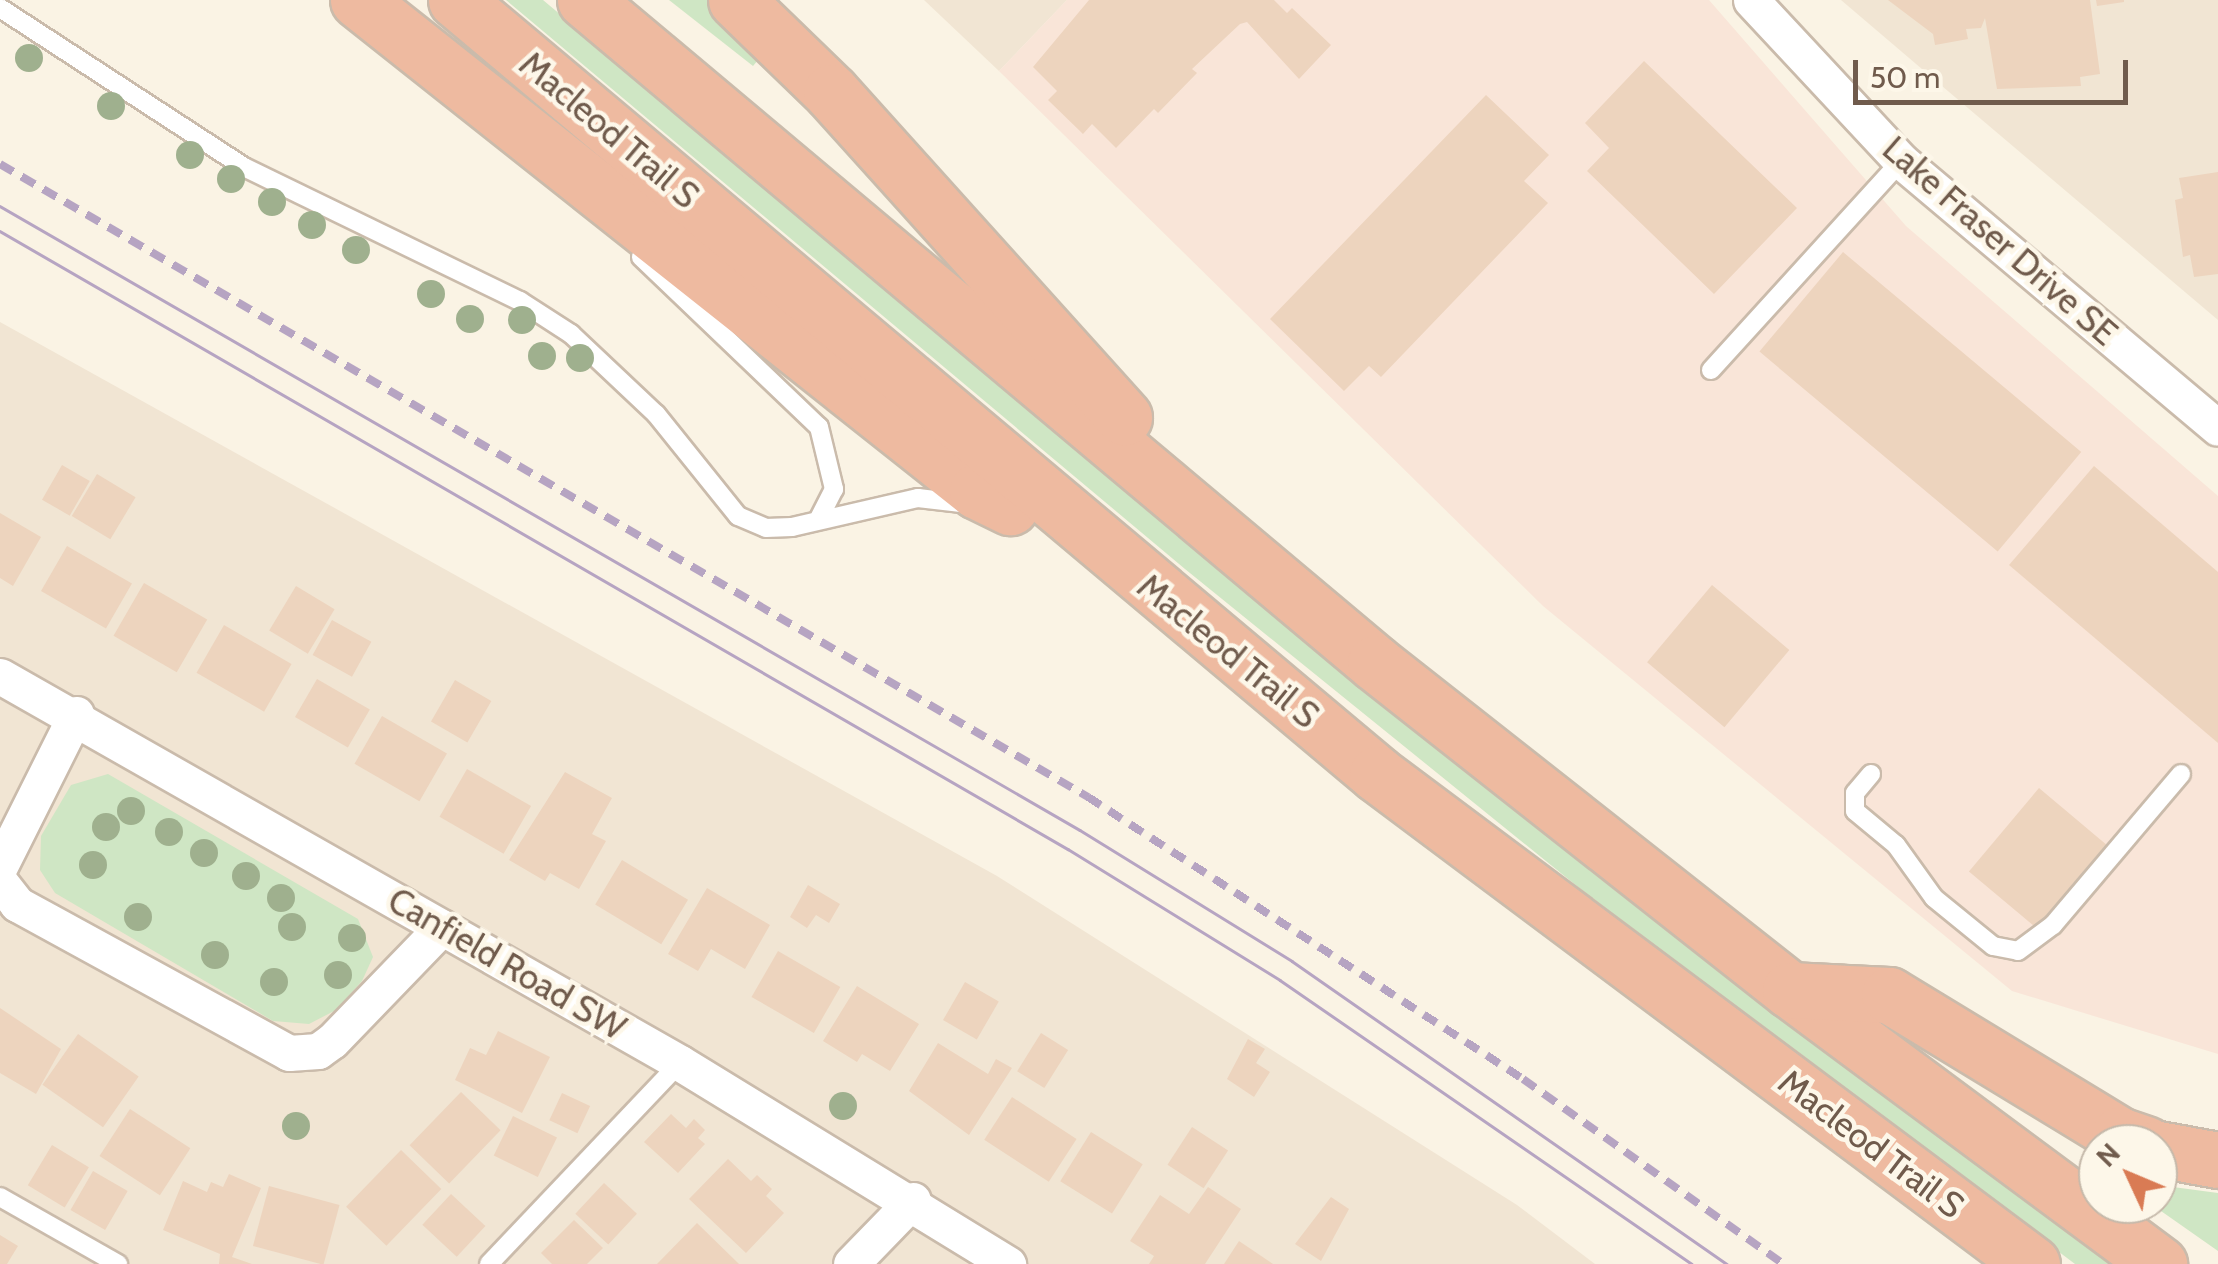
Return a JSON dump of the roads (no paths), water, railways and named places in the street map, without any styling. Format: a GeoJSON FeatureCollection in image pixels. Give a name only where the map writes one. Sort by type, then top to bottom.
{"type":"FeatureCollection","features":[{"type":"Feature","properties":{"kind":"highway","name":"Macleod Trail S"},"geometry":{"type":"LineString","coordinates":[[456,0],[1377,774],[2032,1264]]}},
{"type":"Feature","properties":{"kind":"highway"},"geometry":{"type":"LineString","coordinates":[[585,0],[1264,572],[1790,990],[2160,1264]]}},
{"type":"Feature","properties":{"kind":"highway"},"geometry":{"type":"LineString","coordinates":[[736,0],[831,92],[1264,572]]}},
{"type":"Feature","properties":{"kind":"highway"},"geometry":{"type":"LineString","coordinates":[[372,12],[977,490],[1112,555]]}},
{"type":"Feature","properties":{"kind":"highway"},"geometry":{"type":"LineString","coordinates":[[1790,990],[1889,995],[2101,1124]]}},
{"type":"Feature","properties":{"kind":"highway"},"geometry":{"type":"LineString","coordinates":[[2178,1152],[2218,1160]]}},
{"type":"Feature","properties":{"kind":"street","name":"Lake Fraser Drive SE"},"geometry":{"type":"LineString","coordinates":[[1751,0],[1902,161],[2218,428]]}},
{"type":"Feature","properties":{"kind":"street","name":"Canfield Road SW"},"geometry":{"type":"LineString","coordinates":[[0,676],[76,714],[680,1063],[913,1200],[1008,1264]]}},
{"type":"Feature","properties":{"kind":"street"},"geometry":{"type":"LineString","coordinates":[[0,866],[76,714]]}},
{"type":"Feature","properties":{"kind":"street"},"geometry":{"type":"LineString","coordinates":[[0,882],[16,904],[289,1053],[318,1051],[332,1041],[442,927]]}},
{"type":"Feature","properties":{"kind":"street"},"geometry":{"type":"LineString","coordinates":[[851,1264],[913,1200]]}},
{"type":"Feature","properties":{"kind":"lane"},"geometry":{"type":"LineString","coordinates":[[0,8],[244,167],[520,301],[571,334],[656,414],[738,516],[766,528],[918,498],[1016,509]]}},
{"type":"Feature","properties":{"kind":"lane"},"geometry":{"type":"LineString","coordinates":[[372,12],[593,213]]}},
{"type":"Feature","properties":{"kind":"lane"},"geometry":{"type":"LineString","coordinates":[[1711,370],[1902,161]]}},
{"type":"Feature","properties":{"kind":"lane"},"geometry":{"type":"LineString","coordinates":[[622,240],[819,427],[834,489],[820,517]]}},
{"type":"Feature","properties":{"kind":"lane"},"geometry":{"type":"LineString","coordinates":[[1871,774],[1856,794],[1855,811],[1896,844],[1934,898],[1993,946],[2018,951],[2054,926],[2181,774]]}},
{"type":"Feature","properties":{"kind":"lane"},"geometry":{"type":"LineString","coordinates":[[489,1264],[680,1063]]}},
{"type":"Feature","properties":{"kind":"lane"},"geometry":{"type":"LineString","coordinates":[[0,1197],[118,1264]]}},
{"type":"Feature","properties":{"kind":"tram line"},"geometry":{"type":"LineString","coordinates":[[0,206],[1080,830],[1292,961],[1727,1264]]}},
{"type":"Feature","properties":{"kind":"tram line"},"geometry":{"type":"LineString","coordinates":[[0,231],[1068,849],[1280,980],[1692,1264]]}},
{"type":"Feature","properties":{"kind":"railway"},"geometry":{"type":"LineString","coordinates":[[0,164],[1088,797],[1523,1079],[1783,1264]]}}]}
